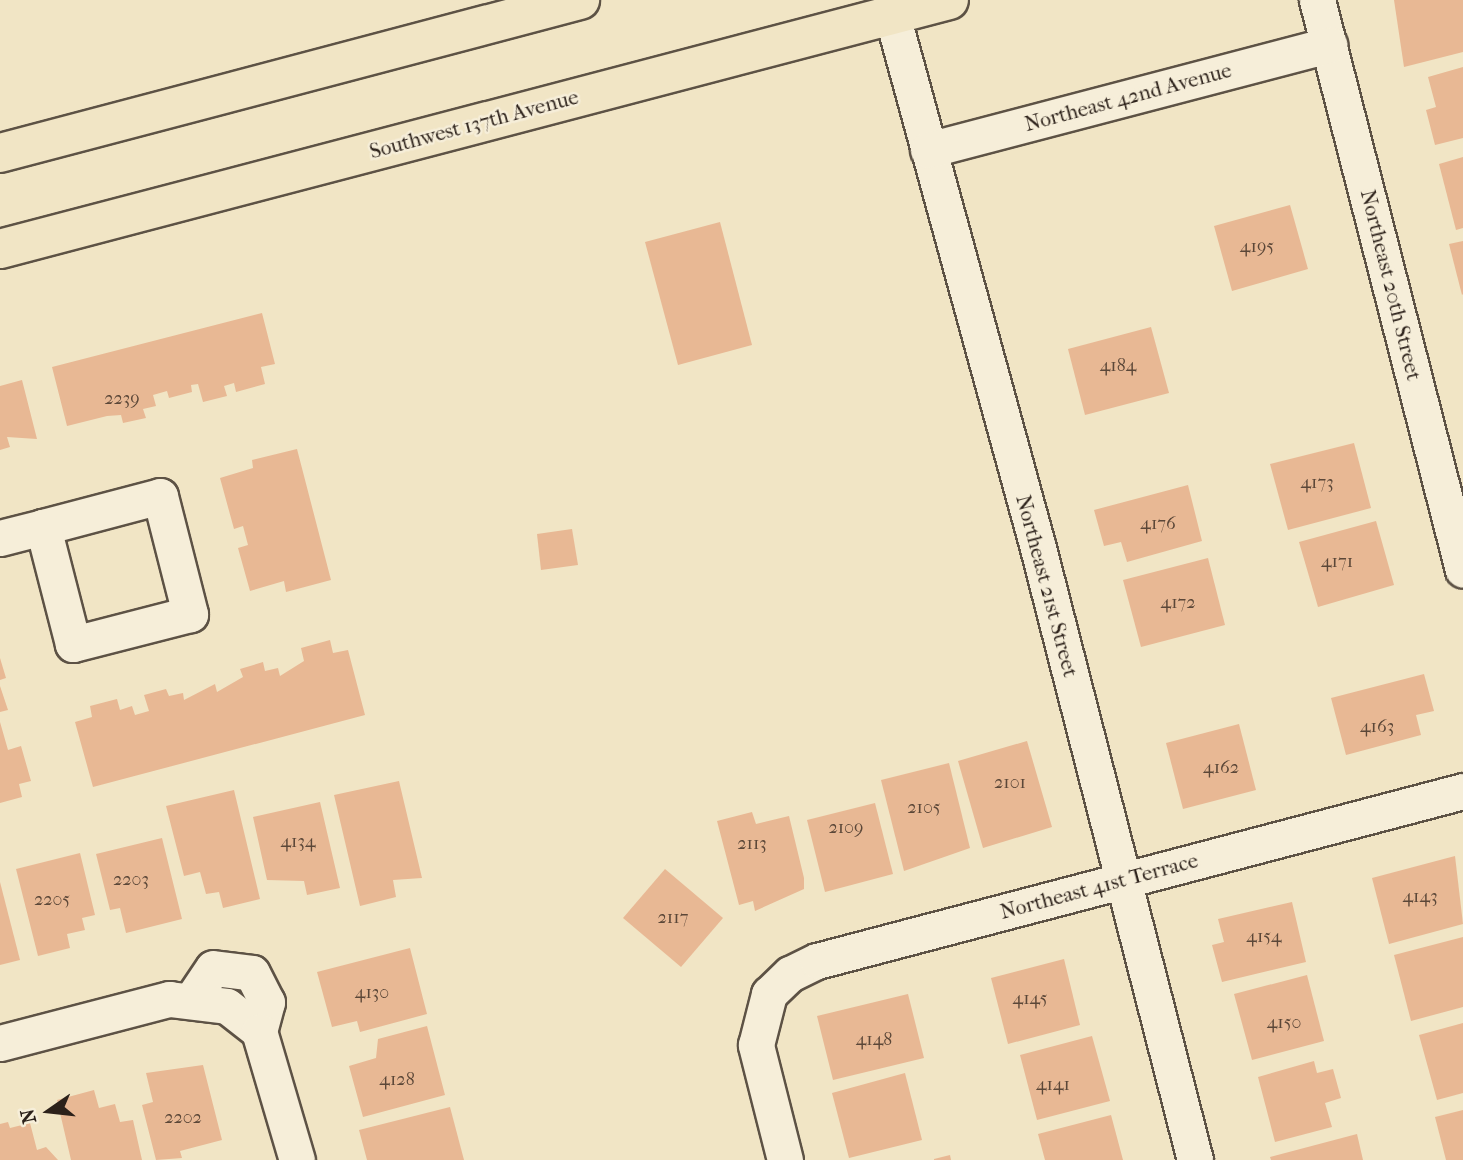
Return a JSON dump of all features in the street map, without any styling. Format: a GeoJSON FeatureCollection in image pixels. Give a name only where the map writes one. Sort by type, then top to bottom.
{"type":"FeatureCollection","features":[{"type":"Feature","properties":{"kind":"main road"},"geometry":{"type":"LineString","coordinates":[[0,153],[580,0]]}},
{"type":"Feature","properties":{"kind":"main road","name":"Southwest 137th Avenue"},"geometry":{"type":"LineString","coordinates":[[0,249],[890,8],[949,0]]}},
{"type":"Feature","properties":{"kind":"street","name":"Northeast 20th Street"},"geometry":{"type":"LineString","coordinates":[[1317,0],[1463,570]]}},
{"type":"Feature","properties":{"kind":"street","name":"Northeast 21st Street"},"geometry":{"type":"LineString","coordinates":[[890,8],[1123,879],[1195,1160]]}},
{"type":"Feature","properties":{"kind":"street","name":"Northeast 42nd Avenue"},"geometry":{"type":"LineString","coordinates":[[928,149],[1329,45]]}},
{"type":"Feature","properties":{"kind":"street"},"geometry":{"type":"LineString","coordinates":[[0,538],[160,496],[190,614],[74,644],[43,527]]}},
{"type":"Feature","properties":{"kind":"street","name":"Northeast 41st Terrace"},"geometry":{"type":"LineString","coordinates":[[785,1160],[755,1045],[759,1019],[776,988],[817,961],[1463,791]]}},
{"type":"Feature","properties":{"kind":"street"},"geometry":{"type":"LineString","coordinates":[[192,999],[214,968],[252,973],[267,1002],[260,1031],[297,1160]]}},
{"type":"Feature","properties":{"kind":"street"},"geometry":{"type":"LineString","coordinates":[[0,1043],[169,999],[192,999],[227,1006],[260,1031]]}},
{"type":"Feature","properties":{"kind":"building"},"geometry":{"type":"Polygon","coordinates":[[[1394,0],[1463,0],[1463,52],[1404,67],[1394,0]]]}},
{"type":"Feature","properties":{"kind":"building"},"geometry":{"type":"Polygon","coordinates":[[[1463,67],[1463,138],[1435,145],[1426,110],[1436,107],[1428,77],[1463,67]]]}},
{"type":"Feature","properties":{"kind":"building"},"geometry":{"type":"Polygon","coordinates":[[[1463,157],[1463,228],[1456,230],[1439,164],[1463,157]]]}},
{"type":"Feature","properties":{"kind":"building"},"geometry":{"type":"Polygon","coordinates":[[[1290,205],[1308,269],[1232,291],[1214,226],[1290,205]]]}},
{"type":"Feature","properties":{"kind":"building"},"geometry":{"type":"Polygon","coordinates":[[[720,222],[752,345],[678,365],[645,242],[720,222]]]}},
{"type":"Feature","properties":{"kind":"building"},"geometry":{"type":"Polygon","coordinates":[[[1463,241],[1463,294],[1462,295],[1449,244],[1463,241]]]}},
{"type":"Feature","properties":{"kind":"building"},"geometry":{"type":"Polygon","coordinates":[[[262,313],[275,364],[261,367],[265,384],[236,392],[234,383],[224,386],[227,396],[203,402],[198,384],[191,385],[192,392],[169,398],[167,391],[153,395],[156,406],[143,409],[146,418],[123,423],[121,415],[107,416],[67,426],[52,367],[262,313]]]}},
{"type":"Feature","properties":{"kind":"building"},"geometry":{"type":"Polygon","coordinates":[[[1151,327],[1169,393],[1085,415],[1068,349],[1151,327]]]}},
{"type":"Feature","properties":{"kind":"building"},"geometry":{"type":"Polygon","coordinates":[[[22,380],[37,439],[7,437],[10,447],[0,450],[0,386],[22,380]]]}},
{"type":"Feature","properties":{"kind":"building"},"geometry":{"type":"Polygon","coordinates":[[[1354,443],[1371,508],[1288,530],[1270,464],[1354,443]]]}},
{"type":"Feature","properties":{"kind":"building"},"geometry":{"type":"Polygon","coordinates":[[[297,449],[331,580],[286,592],[284,581],[250,591],[238,548],[248,545],[243,526],[234,529],[220,478],[253,468],[252,460],[297,449]]]}},
{"type":"Feature","properties":{"kind":"building"},"geometry":{"type":"Polygon","coordinates":[[[1188,485],[1202,541],[1127,562],[1121,542],[1104,546],[1094,510],[1188,485]]]}},
{"type":"Feature","properties":{"kind":"building"},"geometry":{"type":"Polygon","coordinates":[[[1376,521],[1394,585],[1318,607],[1299,542],[1376,521]]]}},
{"type":"Feature","properties":{"kind":"building"},"geometry":{"type":"Polygon","coordinates":[[[572,529],[578,565],[541,570],[537,534],[572,529]]]}},
{"type":"Feature","properties":{"kind":"building"},"geometry":{"type":"Polygon","coordinates":[[[1208,558],[1225,625],[1141,647],[1123,580],[1208,558]]]}},
{"type":"Feature","properties":{"kind":"building"},"geometry":{"type":"Polygon","coordinates":[[[330,640],[333,653],[348,650],[365,715],[93,787],[75,722],[92,717],[90,706],[117,699],[120,710],[132,706],[135,715],[149,711],[144,695],[166,689],[169,696],[183,693],[184,700],[215,684],[217,692],[243,677],[240,669],[263,662],[265,671],[278,668],[280,676],[304,661],[301,648],[330,640]]]}},
{"type":"Feature","properties":{"kind":"building"},"geometry":{"type":"Polygon","coordinates":[[[0,658],[6,678],[0,680],[0,658]]]}},
{"type":"Feature","properties":{"kind":"building"},"geometry":{"type":"Polygon","coordinates":[[[1424,674],[1434,711],[1416,715],[1421,735],[1346,755],[1331,698],[1424,674]]]}},
{"type":"Feature","properties":{"kind":"building"},"geometry":{"type":"Polygon","coordinates":[[[0,686],[8,710],[0,712],[0,686]]]}},
{"type":"Feature","properties":{"kind":"building"},"geometry":{"type":"Polygon","coordinates":[[[0,722],[8,750],[21,746],[31,781],[19,784],[22,797],[0,803],[0,722]]]}},
{"type":"Feature","properties":{"kind":"building"},"geometry":{"type":"Polygon","coordinates":[[[1239,724],[1256,790],[1183,809],[1166,743],[1239,724]]]}},
{"type":"Feature","properties":{"kind":"building"},"geometry":{"type":"Polygon","coordinates":[[[1027,741],[1052,827],[983,848],[958,761],[1027,741]]]}},
{"type":"Feature","properties":{"kind":"building"},"geometry":{"type":"Polygon","coordinates":[[[949,763],[970,848],[904,871],[881,780],[949,763]]]}},
{"type":"Feature","properties":{"kind":"building"},"geometry":{"type":"Polygon","coordinates":[[[399,781],[422,878],[393,880],[396,897],[360,906],[334,795],[399,781]]]}},
{"type":"Feature","properties":{"kind":"building"},"geometry":{"type":"Polygon","coordinates":[[[234,790],[260,899],[223,908],[219,892],[206,894],[200,872],[184,876],[166,806],[234,790]]]}},
{"type":"Feature","properties":{"kind":"building"},"geometry":{"type":"Polygon","coordinates":[[[320,802],[340,888],[307,895],[304,881],[267,880],[253,817],[320,802]]]}},
{"type":"Feature","properties":{"kind":"building"},"geometry":{"type":"Polygon","coordinates":[[[875,803],[893,874],[825,892],[807,820],[875,803]]]}},
{"type":"Feature","properties":{"kind":"building"},"geometry":{"type":"Polygon","coordinates":[[[752,812],[756,824],[789,816],[804,878],[804,889],[755,911],[753,901],[739,905],[717,821],[752,812]]]}},
{"type":"Feature","properties":{"kind":"building"},"geometry":{"type":"Polygon","coordinates":[[[162,838],[182,919],[126,933],[120,908],[110,910],[96,854],[162,838]]]}},
{"type":"Feature","properties":{"kind":"building"},"geometry":{"type":"Polygon","coordinates":[[[80,853],[95,915],[82,918],[85,930],[67,934],[70,948],[38,956],[16,869],[80,853]]]}},
{"type":"Feature","properties":{"kind":"building"},"geometry":{"type":"Polygon","coordinates":[[[1455,856],[1463,924],[1389,944],[1372,878],[1455,856]]]}},
{"type":"Feature","properties":{"kind":"building"},"geometry":{"type":"Polygon","coordinates":[[[665,869],[723,918],[681,967],[623,918],[665,869]]]}},
{"type":"Feature","properties":{"kind":"building"},"geometry":{"type":"Polygon","coordinates":[[[0,882],[20,960],[0,965],[0,882]]]}},
{"type":"Feature","properties":{"kind":"building"},"geometry":{"type":"Polygon","coordinates":[[[1292,902],[1306,962],[1222,982],[1212,945],[1224,942],[1218,919],[1292,902]]]}},
{"type":"Feature","properties":{"kind":"building"},"geometry":{"type":"Polygon","coordinates":[[[1463,937],[1463,1007],[1411,1021],[1394,955],[1463,937]]]}},
{"type":"Feature","properties":{"kind":"building"},"geometry":{"type":"Polygon","coordinates":[[[410,948],[427,1014],[360,1032],[357,1021],[332,1027],[317,972],[410,948]]]}},
{"type":"Feature","properties":{"kind":"building"},"geometry":{"type":"Polygon","coordinates":[[[1064,959],[1080,1025],[1008,1044],[991,978],[1064,959]]]}},
{"type":"Feature","properties":{"kind":"building"},"geometry":{"type":"Polygon","coordinates":[[[1307,975],[1324,1041],[1252,1060],[1234,994],[1307,975]]]}},
{"type":"Feature","properties":{"kind":"building"},"geometry":{"type":"Polygon","coordinates":[[[908,994],[924,1058],[833,1080],[817,1016],[908,994]]]}},
{"type":"Feature","properties":{"kind":"building"},"geometry":{"type":"Polygon","coordinates":[[[1463,1023],[1463,1093],[1437,1100],[1419,1035],[1463,1023]]]}},
{"type":"Feature","properties":{"kind":"building"},"geometry":{"type":"Polygon","coordinates":[[[427,1026],[445,1095],[363,1117],[349,1066],[376,1058],[378,1039],[427,1026]]]}},
{"type":"Feature","properties":{"kind":"building"},"geometry":{"type":"Polygon","coordinates":[[[1092,1036],[1110,1101],[1037,1120],[1020,1055],[1092,1036]]]}},
{"type":"Feature","properties":{"kind":"building"},"geometry":{"type":"Polygon","coordinates":[[[1314,1061],[1317,1073],[1333,1069],[1341,1098],[1325,1103],[1332,1127],[1275,1142],[1258,1077],[1314,1061]]]}},
{"type":"Feature","properties":{"kind":"building"},"geometry":{"type":"Polygon","coordinates":[[[203,1065],[222,1140],[180,1151],[182,1158],[156,1160],[142,1105],[153,1102],[146,1073],[203,1065]]]}},
{"type":"Feature","properties":{"kind":"building"},"geometry":{"type":"Polygon","coordinates":[[[905,1073],[922,1140],[849,1158],[832,1093],[905,1073]]]}},
{"type":"Feature","properties":{"kind":"building"},"geometry":{"type":"Polygon","coordinates":[[[94,1090],[99,1108],[115,1104],[120,1122],[133,1120],[142,1160],[71,1160],[57,1100],[94,1090]]]}},
{"type":"Feature","properties":{"kind":"building"},"geometry":{"type":"Polygon","coordinates":[[[450,1107],[464,1160],[367,1160],[359,1130],[450,1107]]]}},
{"type":"Feature","properties":{"kind":"building"},"geometry":{"type":"Polygon","coordinates":[[[1463,1110],[1463,1160],[1446,1160],[1435,1117],[1463,1110]]]}},
{"type":"Feature","properties":{"kind":"building"},"geometry":{"type":"Polygon","coordinates":[[[1111,1115],[1123,1160],[1045,1160],[1038,1134],[1111,1115]]]}},
{"type":"Feature","properties":{"kind":"building"},"geometry":{"type":"Polygon","coordinates":[[[8,1122],[10,1128],[30,1123],[37,1150],[46,1147],[58,1160],[0,1160],[0,1124],[8,1122]]]}},
{"type":"Feature","properties":{"kind":"building"},"geometry":{"type":"Polygon","coordinates":[[[1357,1134],[1363,1160],[1271,1160],[1270,1157],[1357,1134]]]}},
{"type":"Feature","properties":{"kind":"building"},"geometry":{"type":"Polygon","coordinates":[[[950,1155],[951,1160],[934,1160],[934,1159],[950,1155]]]}}]}
